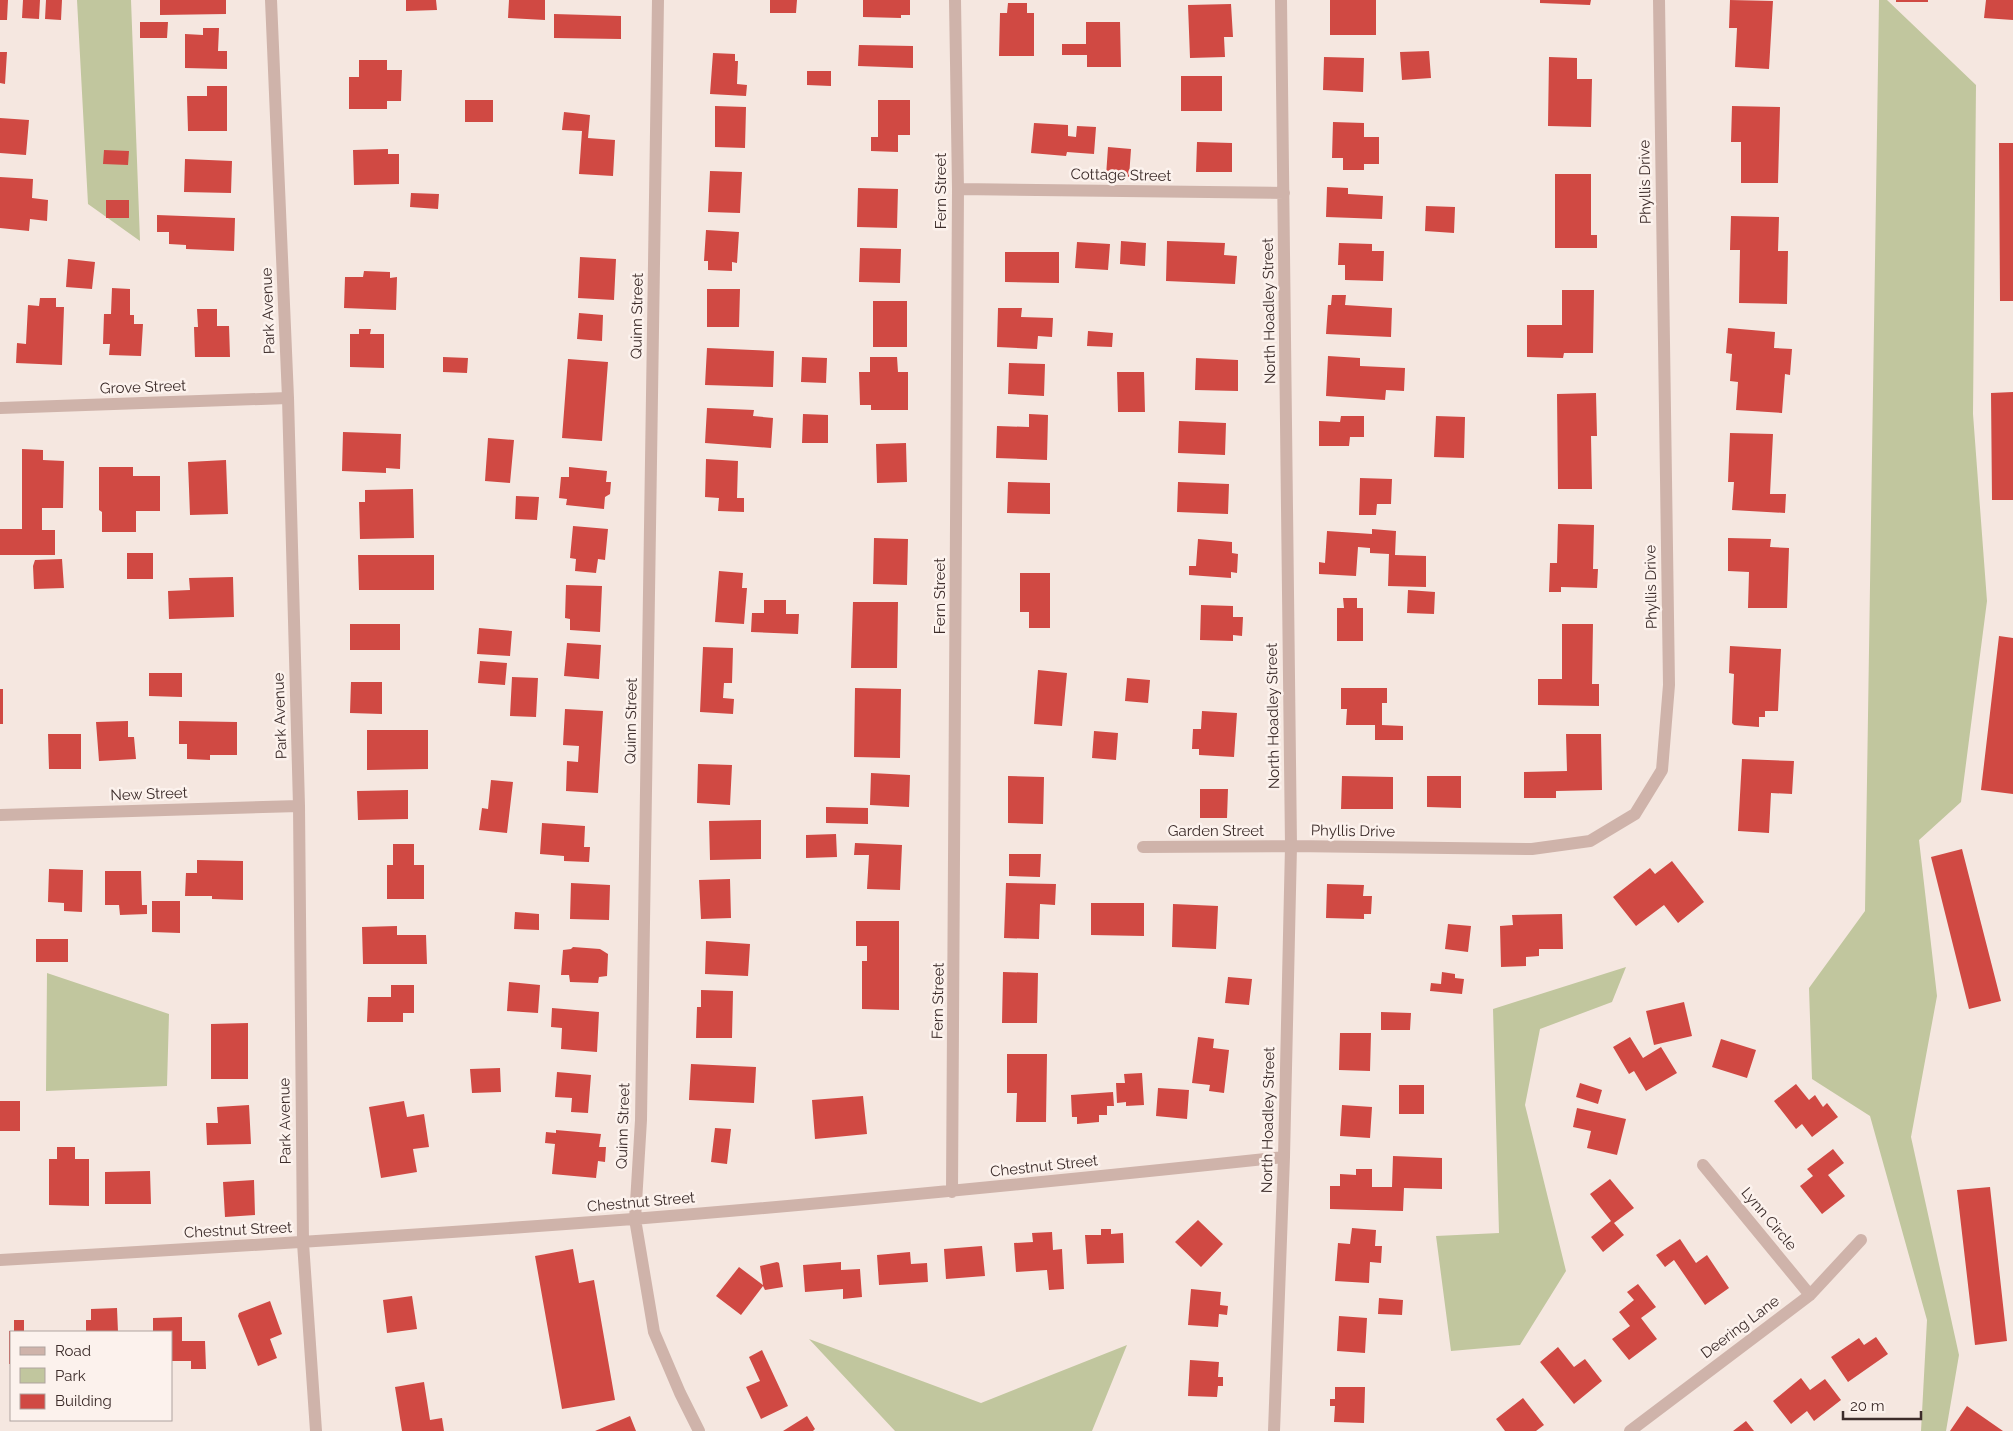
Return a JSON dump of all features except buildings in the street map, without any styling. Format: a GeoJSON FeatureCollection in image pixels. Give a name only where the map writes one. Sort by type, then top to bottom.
{"type":"FeatureCollection","features":[{"type":"Feature","properties":{"kind":"street","name":"Park Avenue"},"geometry":{"type":"LineString","coordinates":[[271,0],[288,398],[298,806],[303,1243],[316,1431]]}},
{"type":"Feature","properties":{"kind":"street","name":"Quinn Street"},"geometry":{"type":"LineString","coordinates":[[658,0],[640,1120],[635,1219],[654,1332],[680,1393],[699,1431]]}},
{"type":"Feature","properties":{"kind":"street","name":"Fern Street"},"geometry":{"type":"LineString","coordinates":[[952,1192],[958,189],[956,0]]}},
{"type":"Feature","properties":{"kind":"street","name":"North Hoadley Street"},"geometry":{"type":"LineString","coordinates":[[1274,1431],[1284,1157],[1291,846],[1280,0]]}},
{"type":"Feature","properties":{"kind":"street","name":"Phyllis Drive"},"geometry":{"type":"LineString","coordinates":[[1291,846],[1532,849],[1590,841],[1635,814],[1662,770],[1669,685],[1659,0]]}},
{"type":"Feature","properties":{"kind":"street","name":"Cottage Street"},"geometry":{"type":"LineString","coordinates":[[958,189],[1284,193]]}},
{"type":"Feature","properties":{"kind":"street","name":"Grove Street"},"geometry":{"type":"LineString","coordinates":[[0,408],[288,398]]}},
{"type":"Feature","properties":{"kind":"street","name":"New Street"},"geometry":{"type":"LineString","coordinates":[[0,815],[298,806]]}},
{"type":"Feature","properties":{"kind":"street","name":"Garden Street"},"geometry":{"type":"LineString","coordinates":[[1142,847],[1291,846]]}},
{"type":"Feature","properties":{"kind":"street","name":"Chestnut Street"},"geometry":{"type":"LineString","coordinates":[[0,1260],[303,1243],[635,1219],[952,1192],[1284,1157]]}},
{"type":"Feature","properties":{"kind":"street","name":"Lynn Circle"},"geometry":{"type":"LineString","coordinates":[[1703,1165],[1810,1295]]}},
{"type":"Feature","properties":{"kind":"street","name":"Deering Lane"},"geometry":{"type":"LineString","coordinates":[[1630,1431],[1810,1295],[1861,1240]]}},
{"type":"Feature","properties":{"kind":"green space"},"geometry":{"type":"Polygon","coordinates":[[[77,0],[131,0],[140,241],[88,204],[77,0]]]}},
{"type":"Feature","properties":{"kind":"green space"},"geometry":{"type":"Polygon","coordinates":[[[1879,0],[1887,0],[1976,85],[1973,414],[1987,601],[1961,802],[1919,840],[1937,996],[1911,1137],[1959,1355],[1946,1431],[1921,1431],[1927,1320],[1870,1116],[1812,1079],[1809,988],[1865,911],[1879,0]]]}},
{"type":"Feature","properties":{"kind":"green space"},"geometry":{"type":"Polygon","coordinates":[[[1626,967],[1612,1002],[1540,1029],[1525,1105],[1566,1271],[1520,1345],[1451,1351],[1436,1236],[1499,1233],[1493,1009],[1626,967]]]}},
{"type":"Feature","properties":{"kind":"green space"},"geometry":{"type":"Polygon","coordinates":[[[47,973],[169,1014],[167,1086],[46,1091],[47,973]]]}},
{"type":"Feature","properties":{"kind":"green space"},"geometry":{"type":"Polygon","coordinates":[[[809,1339],[981,1403],[1127,1345],[1092,1431],[895,1431],[809,1339]]]}}]}
